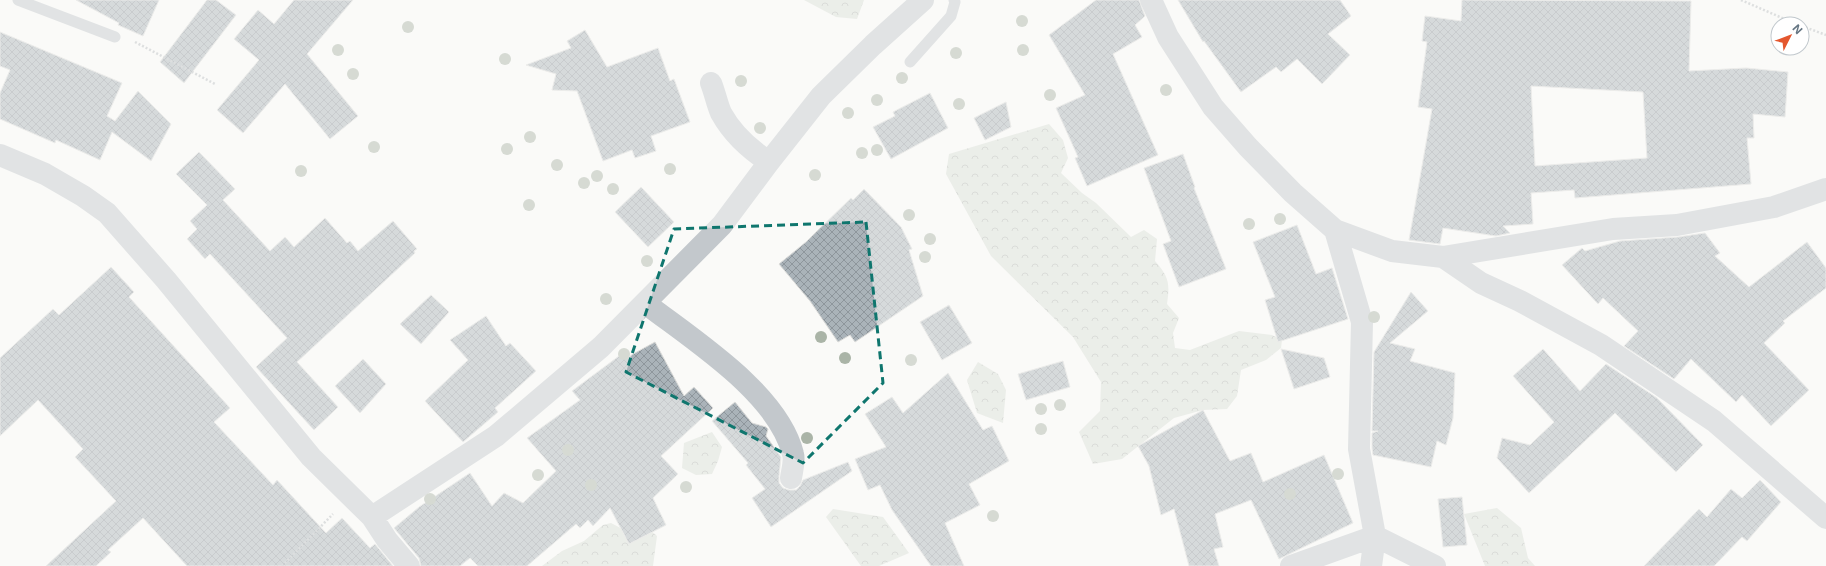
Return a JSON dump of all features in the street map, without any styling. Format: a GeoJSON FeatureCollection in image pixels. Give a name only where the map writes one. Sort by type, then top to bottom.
{"type":"FeatureCollection","features":[{"type":"Feature","properties":{"kind":"street"},"geometry":{"type":"LineString","coordinates":[[372,516],[496,436],[601,347],[722,225],[821,96],[834,82],[923,0]]}},
{"type":"Feature","properties":{"kind":"street"},"geometry":{"type":"LineString","coordinates":[[1152,0],[1168,37],[1213,107],[1248,147],[1293,193],[1335,230],[1392,251],[1443,257],[1613,229],[1677,225],[1774,207],[1826,189]]}},
{"type":"Feature","properties":{"kind":"street"},"geometry":{"type":"LineString","coordinates":[[711,83],[721,113],[741,140],[755,153],[769,162]]}},
{"type":"Feature","properties":{"kind":"street"},"geometry":{"type":"LineString","coordinates":[[0,155],[45,174],[84,196],[108,213],[166,280],[311,457],[372,516],[387,540],[409,566]]}},
{"type":"Feature","properties":{"kind":"street"},"geometry":{"type":"LineString","coordinates":[[1335,230],[1362,322],[1359,449],[1375,536],[1371,566]]}},
{"type":"Feature","properties":{"kind":"street"},"geometry":{"type":"LineString","coordinates":[[1443,257],[1481,282],[1520,300],[1600,345],[1674,393],[1720,426],[1826,518]]}},
{"type":"Feature","properties":{"kind":"street"},"geometry":{"type":"LineString","coordinates":[[645,303],[734,372],[758,396],[786,435],[794,456],[791,478]]}},
{"type":"Feature","properties":{"kind":"street"},"geometry":{"type":"LineString","coordinates":[[1291,566],[1375,536],[1435,566]]}},
{"type":"Feature","properties":{"kind":"lane"},"geometry":{"type":"LineString","coordinates":[[18,0],[115,37]]}},
{"type":"Feature","properties":{"kind":"lane"},"geometry":{"type":"LineString","coordinates":[[910,62],[951,16],[955,2],[954,0]]}},
{"type":"Feature","properties":{"kind":"path"},"geometry":{"type":"LineString","coordinates":[[1741,0],[1778,16]]}},
{"type":"Feature","properties":{"kind":"path"},"geometry":{"type":"LineString","coordinates":[[1810,29],[1826,34]]}},
{"type":"Feature","properties":{"kind":"path"},"geometry":{"type":"LineString","coordinates":[[115,37],[135,42],[214,84]]}},
{"type":"Feature","properties":{"kind":"path"},"geometry":{"type":"LineString","coordinates":[[282,566],[350,496]]}},
{"type":"Feature","properties":{"kind":"highlighted area"},"geometry":{"type":"Polygon","coordinates":[[[866,222],[883,383],[803,463],[626,372],[674,229],[866,222]]]}},
{"type":"Feature","properties":{"kind":"green space"},"geometry":{"type":"Polygon","coordinates":[[[804,0],[864,0],[857,19],[836,17],[804,0]]]}},
{"type":"Feature","properties":{"kind":"green space"},"geometry":{"type":"Polygon","coordinates":[[[1049,124],[1063,140],[1068,158],[1061,173],[1082,193],[1096,203],[1131,237],[1144,230],[1157,239],[1155,261],[1166,276],[1168,285],[1167,304],[1179,318],[1173,333],[1175,348],[1190,350],[1239,331],[1272,335],[1282,340],[1281,348],[1266,360],[1241,370],[1237,396],[1227,409],[1203,410],[1174,418],[1122,459],[1093,464],[1079,432],[1100,411],[1101,382],[1073,337],[991,256],[946,174],[949,154],[1049,124]]]}},
{"type":"Feature","properties":{"kind":"green space"},"geometry":{"type":"Polygon","coordinates":[[[978,362],[998,374],[1006,390],[1003,423],[977,413],[967,380],[978,362]]]}},
{"type":"Feature","properties":{"kind":"green space"},"geometry":{"type":"Polygon","coordinates":[[[712,432],[722,447],[712,474],[696,475],[682,468],[684,443],[712,432]]]}},
{"type":"Feature","properties":{"kind":"green space"},"geometry":{"type":"Polygon","coordinates":[[[1497,508],[1521,528],[1528,558],[1535,566],[1485,566],[1464,514],[1497,508]]]}},
{"type":"Feature","properties":{"kind":"green space"},"geometry":{"type":"Polygon","coordinates":[[[833,509],[883,517],[909,553],[879,566],[861,566],[826,517],[833,509]]]}},
{"type":"Feature","properties":{"kind":"green space"},"geometry":{"type":"Polygon","coordinates":[[[611,523],[630,533],[647,527],[657,536],[653,566],[542,566],[562,551],[584,541],[603,525],[611,523]]]}},
{"type":"Feature","properties":{"kind":"building"},"geometry":{"type":"Polygon","coordinates":[[[76,0],[159,0],[143,36],[118,25],[119,23],[76,0]]]}},
{"type":"Feature","properties":{"kind":"building"},"geometry":{"type":"Polygon","coordinates":[[[207,0],[216,0],[236,15],[184,83],[160,62],[207,0]]]}},
{"type":"Feature","properties":{"kind":"building"},"geometry":{"type":"Polygon","coordinates":[[[294,0],[353,0],[307,54],[358,116],[330,139],[285,84],[243,133],[217,110],[259,60],[234,39],[258,10],[274,24],[294,0]]]}},
{"type":"Feature","properties":{"kind":"building"},"geometry":{"type":"Polygon","coordinates":[[[1096,0],[1139,0],[1145,16],[1135,25],[1142,37],[1113,54],[1158,155],[1087,186],[1075,158],[1078,157],[1056,108],[1085,95],[1049,35],[1096,0]]]}},
{"type":"Feature","properties":{"kind":"building"},"geometry":{"type":"Polygon","coordinates":[[[1178,0],[1340,0],[1351,16],[1328,34],[1350,55],[1322,84],[1297,59],[1281,72],[1276,67],[1241,92],[1204,41],[1203,42],[1178,0]]]}},
{"type":"Feature","properties":{"kind":"building"},"geometry":{"type":"Polygon","coordinates":[[[1462,0],[1691,1],[1689,71],[1746,68],[1788,72],[1785,117],[1753,114],[1754,138],[1747,138],[1751,184],[1575,198],[1574,190],[1531,193],[1533,224],[1503,226],[1510,233],[1496,236],[1443,228],[1440,244],[1409,240],[1432,109],[1418,107],[1427,42],[1422,41],[1425,16],[1461,21],[1462,0]],[[1531,86],[1535,166],[1647,158],[1643,92],[1531,86]]]}},
{"type":"Feature","properties":{"kind":"building"},"geometry":{"type":"Polygon","coordinates":[[[585,30],[607,67],[658,48],[670,81],[674,79],[690,122],[651,136],[656,151],[635,158],[632,150],[603,161],[577,91],[552,90],[556,74],[526,65],[571,48],[567,41],[585,30]]]}},
{"type":"Feature","properties":{"kind":"building"},"geometry":{"type":"Polygon","coordinates":[[[0,32],[122,83],[107,116],[115,121],[138,91],[171,124],[151,161],[112,132],[100,160],[56,140],[55,143],[0,119],[0,93],[10,70],[0,66],[0,32]]]}},
{"type":"Feature","properties":{"kind":"building"},"geometry":{"type":"Polygon","coordinates":[[[930,93],[948,128],[891,159],[873,127],[895,116],[893,112],[930,93]]]}},
{"type":"Feature","properties":{"kind":"building"},"geometry":{"type":"Polygon","coordinates":[[[1006,102],[1011,127],[985,140],[974,118],[1006,102]]]}},
{"type":"Feature","properties":{"kind":"building"},"geometry":{"type":"Polygon","coordinates":[[[199,152],[235,189],[223,200],[270,251],[285,237],[294,247],[325,218],[347,243],[350,241],[358,251],[393,221],[417,249],[414,251],[415,253],[297,362],[338,407],[314,430],[256,367],[287,338],[210,254],[205,259],[187,239],[197,229],[190,221],[207,205],[176,174],[199,152]]]}},
{"type":"Feature","properties":{"kind":"building"},"geometry":{"type":"Polygon","coordinates":[[[1183,154],[1195,187],[1194,188],[1226,269],[1179,287],[1163,244],[1171,241],[1144,168],[1183,154]]]}},
{"type":"Feature","properties":{"kind":"building"},"geometry":{"type":"Polygon","coordinates":[[[641,187],[674,222],[648,247],[615,212],[641,187]]]}},
{"type":"Feature","properties":{"kind":"building"},"geometry":{"type":"Polygon","coordinates":[[[864,189],[901,227],[912,249],[909,250],[923,296],[855,342],[850,335],[838,342],[810,301],[779,264],[806,242],[851,198],[853,200],[864,189]]]}},
{"type":"Feature","properties":{"kind":"building"},"geometry":{"type":"Polygon","coordinates":[[[1297,225],[1316,274],[1332,268],[1348,319],[1278,342],[1265,300],[1275,297],[1253,242],[1297,225]]]}},
{"type":"Feature","properties":{"kind":"building"},"geometry":{"type":"Polygon","coordinates":[[[1705,233],[1720,253],[1715,256],[1749,287],[1807,242],[1826,268],[1826,288],[1783,321],[1785,323],[1764,343],[1809,390],[1771,426],[1742,395],[1736,402],[1691,359],[1674,379],[1624,346],[1638,331],[1603,298],[1598,304],[1562,265],[1582,248],[1585,251],[1620,241],[1678,237],[1705,233]]]}},
{"type":"Feature","properties":{"kind":"building"},"geometry":{"type":"Polygon","coordinates":[[[111,267],[134,292],[129,297],[230,408],[214,422],[273,485],[277,480],[326,533],[342,518],[370,548],[375,544],[393,566],[187,566],[143,518],[108,550],[111,552],[96,566],[46,566],[116,501],[75,457],[83,449],[38,400],[0,436],[0,358],[53,309],[59,315],[111,267]]]}},
{"type":"Feature","properties":{"kind":"building"},"geometry":{"type":"Polygon","coordinates":[[[1411,292],[1428,311],[1390,343],[1415,349],[1410,361],[1455,373],[1453,418],[1446,445],[1437,441],[1431,467],[1373,455],[1372,448],[1372,433],[1378,431],[1372,431],[1374,352],[1411,292]]]}},
{"type":"Feature","properties":{"kind":"building"},"geometry":{"type":"Polygon","coordinates":[[[431,295],[449,312],[421,344],[400,324],[431,295]]]}},
{"type":"Feature","properties":{"kind":"building"},"geometry":{"type":"Polygon","coordinates":[[[949,305],[972,343],[942,360],[920,322],[949,305]]]}},
{"type":"Feature","properties":{"kind":"building"},"geometry":{"type":"Polygon","coordinates":[[[486,316],[506,346],[510,343],[536,371],[495,408],[498,412],[463,442],[425,401],[468,360],[450,340],[486,316]]]}},
{"type":"Feature","properties":{"kind":"building"},"geometry":{"type":"Polygon","coordinates":[[[655,342],[684,396],[694,387],[713,408],[661,456],[678,474],[653,498],[666,525],[629,544],[610,508],[593,526],[588,520],[580,528],[576,524],[527,566],[478,566],[470,558],[460,566],[421,566],[419,558],[394,528],[419,507],[470,473],[492,506],[504,493],[523,503],[556,471],[527,438],[580,400],[572,391],[623,353],[626,358],[655,342]]]}},
{"type":"Feature","properties":{"kind":"building"},"geometry":{"type":"Polygon","coordinates":[[[1281,349],[1324,358],[1330,377],[1294,389],[1281,349]]]}},
{"type":"Feature","properties":{"kind":"building"},"geometry":{"type":"Polygon","coordinates":[[[1543,349],[1580,391],[1606,364],[1657,398],[1703,445],[1676,472],[1615,413],[1529,493],[1497,458],[1502,438],[1530,445],[1554,422],[1513,376],[1543,349]]]}},
{"type":"Feature","properties":{"kind":"building"},"geometry":{"type":"Polygon","coordinates":[[[363,359],[386,384],[360,413],[335,386],[363,359]]]}},
{"type":"Feature","properties":{"kind":"building"},"geometry":{"type":"Polygon","coordinates":[[[1063,361],[1070,387],[1026,400],[1018,374],[1063,361]]]}},
{"type":"Feature","properties":{"kind":"building"},"geometry":{"type":"Polygon","coordinates":[[[948,373],[983,430],[992,426],[1009,461],[969,484],[980,505],[945,523],[964,566],[931,566],[892,510],[880,485],[868,490],[855,459],[886,447],[865,414],[892,397],[903,413],[948,373]]]}},
{"type":"Feature","properties":{"kind":"building"},"geometry":{"type":"Polygon","coordinates":[[[735,402],[752,423],[768,429],[766,436],[781,457],[779,483],[783,488],[796,490],[803,480],[848,462],[852,471],[771,527],[752,498],[765,489],[746,465],[748,463],[712,421],[735,402]]]}},
{"type":"Feature","properties":{"kind":"building"},"geometry":{"type":"Polygon","coordinates":[[[1203,410],[1230,461],[1251,453],[1263,482],[1324,455],[1353,523],[1279,559],[1251,500],[1215,514],[1223,547],[1214,549],[1219,566],[1189,566],[1174,509],[1161,515],[1149,466],[1138,446],[1203,410]]]}},
{"type":"Feature","properties":{"kind":"building"},"geometry":{"type":"Polygon","coordinates":[[[1760,480],[1781,502],[1747,541],[1742,537],[1714,566],[1644,566],[1699,509],[1707,517],[1731,489],[1742,498],[1760,480]]]}},
{"type":"Feature","properties":{"kind":"building"},"geometry":{"type":"Polygon","coordinates":[[[1462,497],[1467,545],[1443,547],[1438,499],[1462,497]]]}}]}
